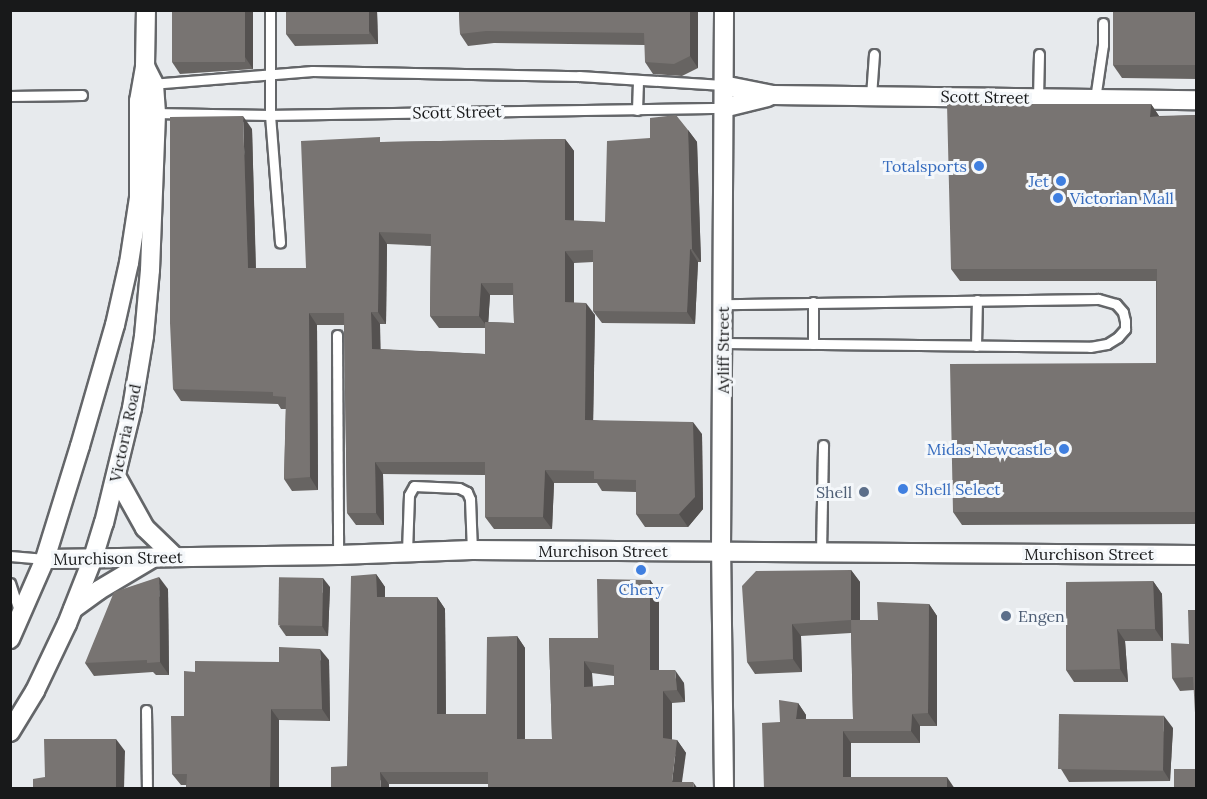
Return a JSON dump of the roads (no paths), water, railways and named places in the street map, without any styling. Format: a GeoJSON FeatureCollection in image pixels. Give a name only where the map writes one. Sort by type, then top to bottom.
{"type":"FeatureCollection","features":[{"type":"Feature","properties":{"kind":"street"},"geometry":{"type":"LineString","coordinates":[[10,639],[45,559],[112,336],[129,263],[148,113],[145,66],[146,10]]}},
{"type":"Feature","properties":{"kind":"street","name":"Ayliff Street"},"geometry":{"type":"LineString","coordinates":[[724,10],[721,551],[724,789]]}},
{"type":"Feature","properties":{"kind":"street","name":"Scott Street"},"geometry":{"type":"LineString","coordinates":[[723,85],[773,95],[1197,100]]}},
{"type":"Feature","properties":{"kind":"street","name":"Scott Street"},"geometry":{"type":"LineString","coordinates":[[723,108],[773,95]]}},
{"type":"Feature","properties":{"kind":"street","name":"Victoria Road"},"geometry":{"type":"LineString","coordinates":[[10,732],[35,691],[73,610],[93,558],[132,408],[144,336],[150,270],[148,113]]}},
{"type":"Feature","properties":{"kind":"street"},"geometry":{"type":"LineString","coordinates":[[116,476],[145,528],[174,556]]}},
{"type":"Feature","properties":{"kind":"street","name":"Murchison Street"},"geometry":{"type":"LineString","coordinates":[[45,559],[338,555],[472,550],[1197,555]]}},
{"type":"Feature","properties":{"kind":"street"},"geometry":{"type":"LineString","coordinates":[[73,610],[99,590],[154,557]]}},
{"type":"Feature","properties":{"kind":"lane"},"geometry":{"type":"LineString","coordinates":[[270,10],[270,115],[279,243]]}},
{"type":"Feature","properties":{"kind":"lane"},"geometry":{"type":"LineString","coordinates":[[1095,99],[1103,45],[1103,23]]}},
{"type":"Feature","properties":{"kind":"lane"},"geometry":{"type":"LineString","coordinates":[[870,96],[873,54]]}},
{"type":"Feature","properties":{"kind":"lane"},"geometry":{"type":"LineString","coordinates":[[1038,98],[1039,54]]}},
{"type":"Feature","properties":{"kind":"lane","name":"Scott Street"},"geometry":{"type":"LineString","coordinates":[[147,84],[271,75],[359,72],[579,76],[723,85]]}},
{"type":"Feature","properties":{"kind":"lane"},"geometry":{"type":"LineString","coordinates":[[637,110],[638,80]]}},
{"type":"Feature","properties":{"kind":"lane"},"geometry":{"type":"LineString","coordinates":[[10,96],[82,95]]}},
{"type":"Feature","properties":{"kind":"lane","name":"Scott Street"},"geometry":{"type":"LineString","coordinates":[[148,113],[270,115],[501,111],[578,113],[723,108]]}},
{"type":"Feature","properties":{"kind":"lane"},"geometry":{"type":"LineString","coordinates":[[723,304],[1098,299],[1116,304],[1123,312],[1125,321],[1125,329],[1118,337],[1107,344],[1090,347],[723,343]]}},
{"type":"Feature","properties":{"kind":"lane"},"geometry":{"type":"LineString","coordinates":[[976,346],[977,300]]}},
{"type":"Feature","properties":{"kind":"lane"},"geometry":{"type":"LineString","coordinates":[[813,302],[813,344]]}},
{"type":"Feature","properties":{"kind":"lane"},"geometry":{"type":"LineString","coordinates":[[337,335],[338,555]]}},
{"type":"Feature","properties":{"kind":"lane"},"geometry":{"type":"LineString","coordinates":[[821,552],[823,445]]}},
{"type":"Feature","properties":{"kind":"lane"},"geometry":{"type":"LineString","coordinates":[[407,552],[409,495],[414,486],[459,488],[467,492],[470,500],[472,550]]}},
{"type":"Feature","properties":{"kind":"lane","name":"Murchison Street"},"geometry":{"type":"LineString","coordinates":[[10,556],[45,559]]}},
{"type":"Feature","properties":{"kind":"lane"},"geometry":{"type":"LineString","coordinates":[[10,583],[21,616]]}},
{"type":"Feature","properties":{"kind":"lane"},"geometry":{"type":"LineString","coordinates":[[146,710],[147,789]]}},
{"type":"Feature","properties":{"kind":"place","name":"Totalsports"},"geometry":{"type":"Point","coordinates":[979,166]}},
{"type":"Feature","properties":{"kind":"place","name":"Jet"},"geometry":{"type":"Point","coordinates":[1061,181]}},
{"type":"Feature","properties":{"kind":"place","name":"Victorian Mall"},"geometry":{"type":"Point","coordinates":[1058,198]}},
{"type":"Feature","properties":{"kind":"place","name":"Midas Newcastle"},"geometry":{"type":"Point","coordinates":[1064,449]}},
{"type":"Feature","properties":{"kind":"place","name":"Shell Select"},"geometry":{"type":"Point","coordinates":[903,489]}},
{"type":"Feature","properties":{"kind":"place","name":"Shell"},"geometry":{"type":"Point","coordinates":[864,492]}},
{"type":"Feature","properties":{"kind":"place","name":"Chery"},"geometry":{"type":"Point","coordinates":[641,570]}},
{"type":"Feature","properties":{"kind":"place","name":"Engen"},"geometry":{"type":"Point","coordinates":[1006,616]}}]}
